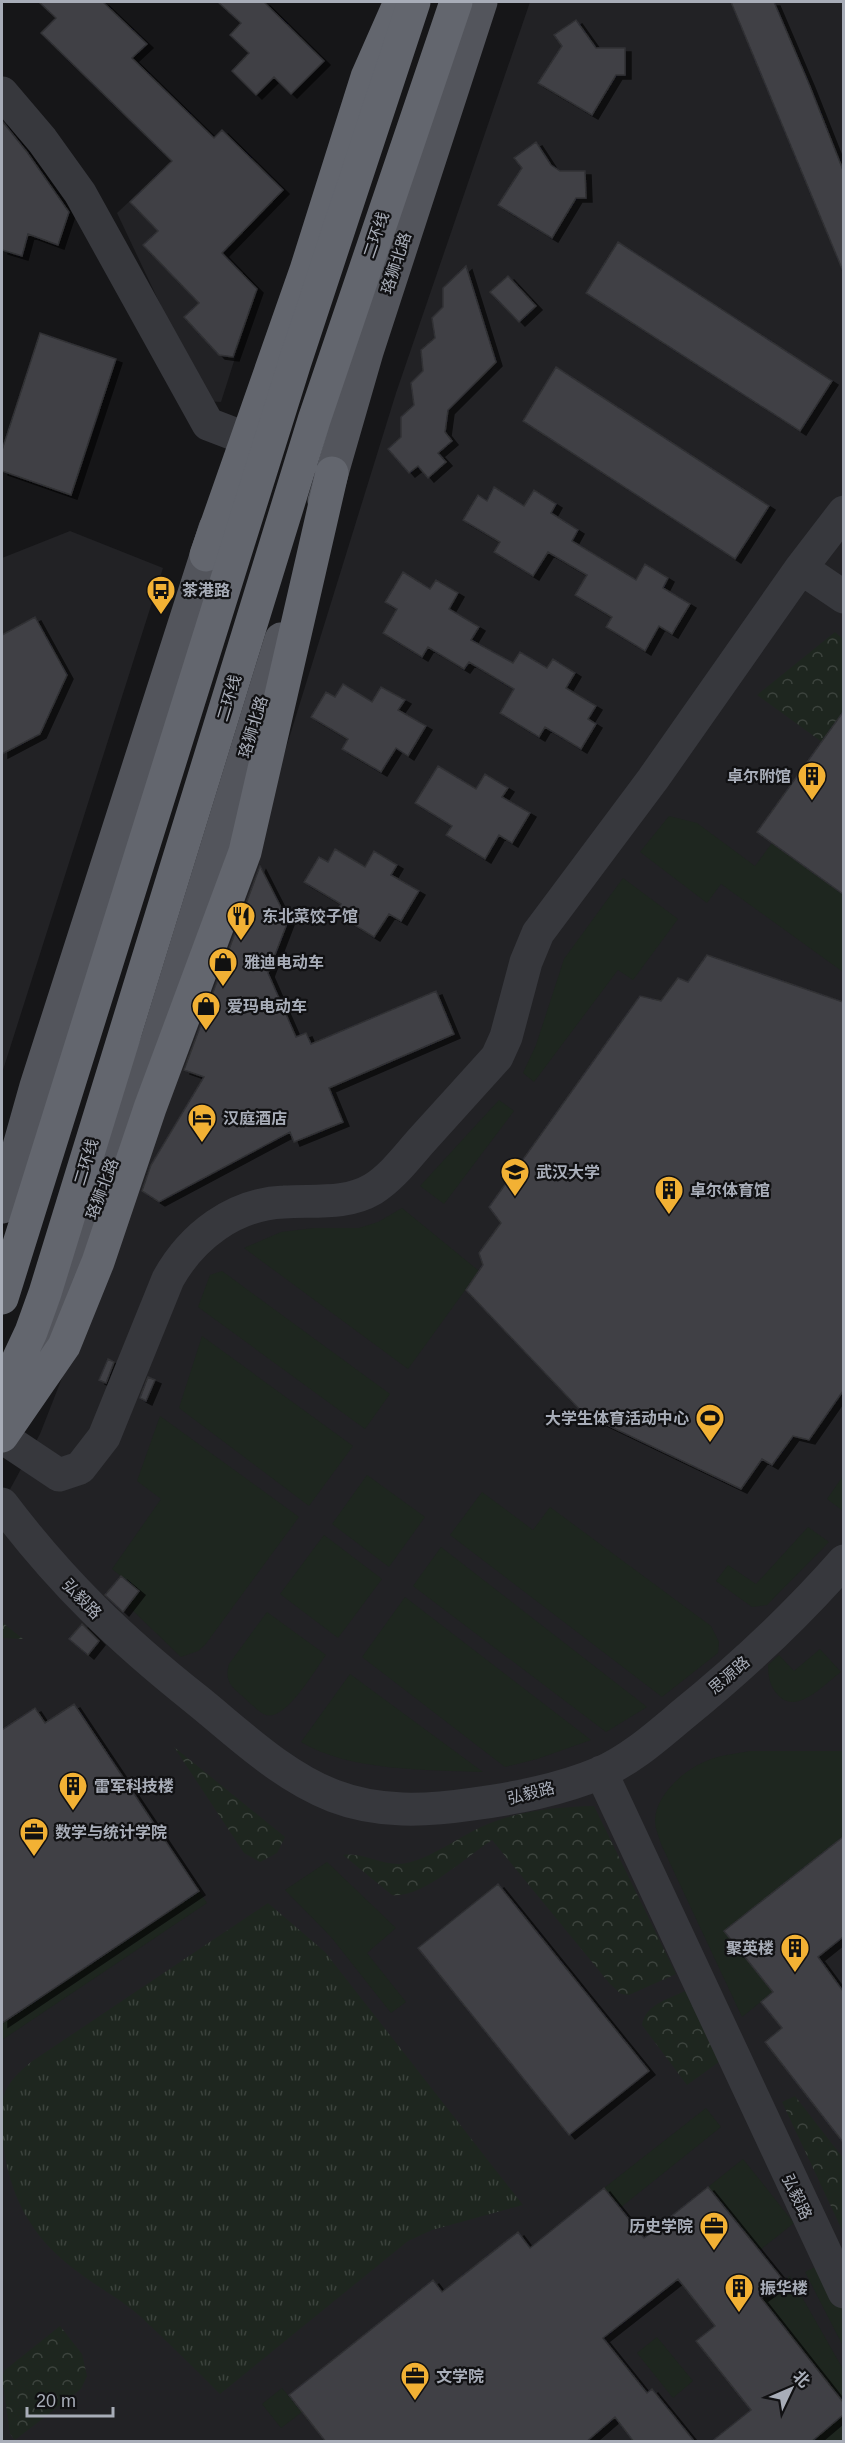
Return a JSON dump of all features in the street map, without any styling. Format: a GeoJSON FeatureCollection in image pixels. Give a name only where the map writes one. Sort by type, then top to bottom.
{"type":"FeatureCollection","features":[{"type":"Feature","properties":{"kind":"highway"},"geometry":{"type":"LineString","coordinates":[[206,555],[306,270],[367,77],[400,2]]}},
{"type":"Feature","properties":{"kind":"highway"},"geometry":{"type":"LineString","coordinates":[[2,1298],[294,362],[414,2]]}},
{"type":"Feature","properties":{"kind":"highway","name":"二环线"},"geometry":{"type":"LineString","coordinates":[[2,1394],[31,1332],[45,1293],[314,420],[456,2]]}},
{"type":"Feature","properties":{"kind":"highway"},"geometry":{"type":"LineString","coordinates":[[3,1440],[64,1346],[98,1262],[150,1108],[245,852],[332,473]]}},
{"type":"Feature","properties":{"kind":"main road"},"geometry":{"type":"LineString","coordinates":[[2,1207],[36,1086],[242,437],[388,2]]}},
{"type":"Feature","properties":{"kind":"main road","name":"珞狮北路"},"geometry":{"type":"LineString","coordinates":[[3,1440],[23,1398],[157,1041],[367,352],[481,2]]}},
{"type":"Feature","properties":{"kind":"main road"},"geometry":{"type":"LineString","coordinates":[[60,1016],[157,1041]]}},
{"type":"Feature","properties":{"kind":"street"},"geometry":{"type":"LineString","coordinates":[[2,93],[42,140],[80,193],[208,424],[242,437]]}},
{"type":"Feature","properties":{"kind":"street"},"geometry":{"type":"LineString","coordinates":[[3,1440],[59,1475],[80,1468],[104,1437],[168,1279],[182,1257],[212,1227],[245,1209],[283,1202],[327,1202],[357,1197],[385,1180],[497,1057],[506,1037],[532,947],[547,921],[653,779],[843,512]]}},
{"type":"Feature","properties":{"kind":"street"},"geometry":{"type":"LineString","coordinates":[[801,568],[843,597]]}},
{"type":"Feature","properties":{"kind":"street","name":"弘毅路"},"geometry":{"type":"LineString","coordinates":[[2,1504],[61,1578],[101,1620],[271,1759],[326,1792],[366,1806],[409,1810],[445,1808],[527,1796],[601,1772],[843,2292]]}},
{"type":"Feature","properties":{"kind":"street","name":"思源路"},"geometry":{"type":"LineString","coordinates":[[601,1772],[654,1738],[722,1682],[788,1621],[843,1561]]}},
{"type":"Feature","properties":{"kind":"shaded area","name":"武汉大学"},"geometry":{"type":"Polygon","coordinates":[[[530,2],[843,2],[843,2441],[2,2441],[2,1504],[40,1434],[122,1225],[260,832],[396,393],[530,2]]]}},
{"type":"Feature","properties":{"kind":"shaded area"},"geometry":{"type":"Polygon","coordinates":[[[152,180],[257,289],[221,402],[206,401],[117,213],[152,180]]]}},
{"type":"Feature","properties":{"kind":"shaded area"},"geometry":{"type":"Polygon","coordinates":[[[70,531],[163,568],[2,1073],[2,558],[70,531]]]}},
{"type":"Feature","properties":{"kind":"green space"},"geometry":{"type":"Polygon","coordinates":[[[835,632],[843,639],[843,712],[822,742],[757,695],[835,632]]]}},
{"type":"Feature","properties":{"kind":"green space"},"geometry":{"type":"Polygon","coordinates":[[[669,816],[697,823],[755,866],[772,843],[843,894],[843,972],[721,884],[707,903],[640,852],[669,816]]]}},
{"type":"Feature","properties":{"kind":"green space"},"geometry":{"type":"Polygon","coordinates":[[[623,878],[678,919],[633,980],[618,970],[534,1082],[523,1073],[536,1045],[564,959],[623,878]]]}},
{"type":"Feature","properties":{"kind":"green space"},"geometry":{"type":"Polygon","coordinates":[[[499,1100],[514,1111],[444,1204],[420,1186],[499,1100]]]}},
{"type":"Feature","properties":{"kind":"green space"},"geometry":{"type":"Polygon","coordinates":[[[402,1208],[479,1271],[408,1369],[244,1248],[281,1232],[314,1228],[359,1228],[378,1222],[402,1208]]]}},
{"type":"Feature","properties":{"kind":"green space"},"geometry":{"type":"Polygon","coordinates":[[[222,1271],[390,1394],[365,1429],[198,1307],[210,1275],[222,1271]]]}},
{"type":"Feature","properties":{"kind":"green space"},"geometry":{"type":"Polygon","coordinates":[[[202,1336],[353,1446],[309,1506],[179,1408],[202,1336]]]}},
{"type":"Feature","properties":{"kind":"green space"},"geometry":{"type":"Polygon","coordinates":[[[160,1416],[299,1517],[205,1645],[198,1651],[181,1657],[128,1606],[139,1591],[112,1569],[161,1499],[137,1481],[160,1416]]]}},
{"type":"Feature","properties":{"kind":"green space"},"geometry":{"type":"Polygon","coordinates":[[[367,1475],[425,1517],[389,1567],[332,1524],[367,1475]]]}},
{"type":"Feature","properties":{"kind":"green space"},"geometry":{"type":"Polygon","coordinates":[[[843,1476],[844,1511],[827,1499],[843,1476]]]}},
{"type":"Feature","properties":{"kind":"green space"},"geometry":{"type":"Polygon","coordinates":[[[482,1492],[533,1530],[550,1507],[711,1626],[719,1642],[718,1653],[662,1697],[450,1535],[482,1492]]]}},
{"type":"Feature","properties":{"kind":"green space"},"geometry":{"type":"Polygon","coordinates":[[[808,1527],[829,1542],[767,1605],[752,1607],[716,1581],[728,1565],[756,1584],[808,1527]]]}},
{"type":"Feature","properties":{"kind":"green space"},"geometry":{"type":"Polygon","coordinates":[[[324,1535],[382,1579],[338,1638],[280,1594],[324,1535]]]}},
{"type":"Feature","properties":{"kind":"green space"},"geometry":{"type":"Polygon","coordinates":[[[441,1547],[647,1707],[606,1732],[413,1586],[441,1547]]]}},
{"type":"Feature","properties":{"kind":"green space"},"geometry":{"type":"Polygon","coordinates":[[[405,1597],[591,1740],[537,1759],[505,1767],[362,1657],[405,1597]]]}},
{"type":"Feature","properties":{"kind":"green space"},"geometry":{"type":"Polygon","coordinates":[[[267,1612],[326,1655],[291,1703],[274,1715],[266,1715],[256,1709],[234,1688],[229,1681],[228,1674],[229,1664],[267,1612]]]}},
{"type":"Feature","properties":{"kind":"green space"},"geometry":{"type":"Polygon","coordinates":[[[2,1622],[23,1639],[2,1638],[2,1622]]]}},
{"type":"Feature","properties":{"kind":"green space"},"geometry":{"type":"Polygon","coordinates":[[[820,1649],[841,1672],[810,1696],[793,1702],[785,1701],[773,1688],[768,1665],[779,1655],[794,1671],[820,1649]]]}},
{"type":"Feature","properties":{"kind":"green space"},"geometry":{"type":"Polygon","coordinates":[[[350,1674],[483,1772],[365,1764],[320,1752],[301,1742],[350,1674]]]}},
{"type":"Feature","properties":{"kind":"green space"},"geometry":{"type":"Polygon","coordinates":[[[174,1747],[285,1837],[277,1853],[260,1862],[244,1853],[174,1747]]]}},
{"type":"Feature","properties":{"kind":"green space"},"geometry":{"type":"Polygon","coordinates":[[[750,1751],[843,1751],[843,1837],[725,1931],[773,1992],[742,2017],[661,1844],[655,1821],[656,1812],[665,1794],[687,1772],[715,1758],[750,1751]]]}},
{"type":"Feature","properties":{"kind":"green space"},"geometry":{"type":"Polygon","coordinates":[[[594,1806],[676,1974],[629,1995],[621,1994],[610,1984],[492,1840],[430,1884],[404,1894],[392,1895],[343,1855],[399,1864],[407,1863],[436,1852],[481,1827],[508,1817],[551,1809],[594,1806]]]}},
{"type":"Feature","properties":{"kind":"green space"},"geometry":{"type":"Polygon","coordinates":[[[327,1862],[396,1928],[367,1953],[406,2002],[391,2013],[331,1937],[285,1890],[327,1862]]]}},
{"type":"Feature","properties":{"kind":"green space"},"geometry":{"type":"Polygon","coordinates":[[[199,1891],[207,1903],[2,2040],[2,2023],[199,1891]]]}},
{"type":"Feature","properties":{"kind":"green space"},"geometry":{"type":"Polygon","coordinates":[[[268,1903],[325,1952],[523,2205],[432,2230],[408,2241],[220,2394],[141,2317],[78,2272],[46,2244],[34,2229],[16,2196],[10,2178],[2,2137],[1,2112],[8,2086],[31,2062],[268,1903]]]}},
{"type":"Feature","properties":{"kind":"green space"},"geometry":{"type":"Polygon","coordinates":[[[685,1991],[719,2062],[687,2085],[642,2025],[644,2018],[652,2008],[685,1991]]]}},
{"type":"Feature","properties":{"kind":"green space"},"geometry":{"type":"Polygon","coordinates":[[[795,2096],[843,2158],[843,2232],[782,2102],[795,2096]]]}},
{"type":"Feature","properties":{"kind":"green space"},"geometry":{"type":"Polygon","coordinates":[[[706,2108],[721,2127],[620,2208],[604,2188],[706,2108]]]}},
{"type":"Feature","properties":{"kind":"green space"},"geometry":{"type":"Polygon","coordinates":[[[743,2159],[794,2223],[759,2251],[708,2187],[743,2159]]]}},
{"type":"Feature","properties":{"kind":"green space"},"geometry":{"type":"Polygon","coordinates":[[[823,2263],[843,2306],[843,2346],[805,2272],[823,2263]]]}},
{"type":"Feature","properties":{"kind":"green space"},"geometry":{"type":"Polygon","coordinates":[[[790,2276],[843,2369],[843,2402],[761,2298],[790,2276]]]}},
{"type":"Feature","properties":{"kind":"green space"},"geometry":{"type":"Polygon","coordinates":[[[60,2326],[82,2354],[87,2376],[81,2389],[15,2440],[10,2434],[2,2377],[5,2370],[60,2326]]]}},
{"type":"Feature","properties":{"kind":"green space"},"geometry":{"type":"Polygon","coordinates":[[[657,2337],[693,2381],[673,2398],[637,2353],[657,2337]]]}},
{"type":"Feature","properties":{"kind":"green space"},"geometry":{"type":"Polygon","coordinates":[[[282,2388],[302,2412],[281,2428],[262,2404],[282,2388]]]}},
{"type":"Feature","properties":{"kind":"green space"},"geometry":{"type":"Polygon","coordinates":[[[843,2415],[843,2441],[811,2441],[843,2415]]]}},
{"type":"Feature","properties":{"kind":"building"},"geometry":{"type":"Polygon","coordinates":[[[39,2],[103,2],[147,44],[132,58],[214,138],[222,130],[283,190],[222,253],[257,289],[233,357],[219,355],[184,317],[199,303],[143,245],[158,231],[130,202],[172,161],[41,33],[56,18],[39,2]]]}},
{"type":"Feature","properties":{"kind":"building"},"geometry":{"type":"Polygon","coordinates":[[[218,2],[264,2],[324,61],[291,94],[274,77],[256,95],[232,71],[249,53],[230,35],[241,23],[218,2]]]}},
{"type":"Feature","properties":{"kind":"building"},"geometry":{"type":"Polygon","coordinates":[[[731,2],[774,2],[809,84],[843,170],[843,271],[731,2]]]}},
{"type":"Feature","properties":{"kind":"building"},"geometry":{"type":"Polygon","coordinates":[[[576,20],[596,48],[625,48],[625,75],[616,75],[592,115],[538,83],[562,46],[554,35],[576,20]]]}},
{"type":"Feature","properties":{"kind":"building"},"geometry":{"type":"Polygon","coordinates":[[[2,121],[69,212],[58,245],[28,234],[22,256],[2,250],[2,121]]]}},
{"type":"Feature","properties":{"kind":"building"},"geometry":{"type":"Polygon","coordinates":[[[536,142],[551,165],[560,171],[585,171],[586,198],[576,198],[552,238],[498,205],[522,168],[514,158],[536,142]]]}},
{"type":"Feature","properties":{"kind":"building"},"geometry":{"type":"Polygon","coordinates":[[[618,242],[832,381],[800,431],[586,293],[618,242]]]}},
{"type":"Feature","properties":{"kind":"building"},"geometry":{"type":"Polygon","coordinates":[[[466,266],[496,362],[448,410],[445,432],[452,441],[438,453],[446,462],[428,478],[418,466],[409,473],[388,449],[401,437],[401,417],[414,405],[411,383],[423,371],[421,350],[435,338],[432,318],[443,307],[443,288],[466,266]]]}},
{"type":"Feature","properties":{"kind":"building"},"geometry":{"type":"Polygon","coordinates":[[[508,276],[536,306],[519,322],[490,292],[508,276]]]}},
{"type":"Feature","properties":{"kind":"building"},"geometry":{"type":"Polygon","coordinates":[[[40,333],[116,359],[71,495],[2,471],[2,450],[40,333]]]}},
{"type":"Feature","properties":{"kind":"building"},"geometry":{"type":"Polygon","coordinates":[[[556,367],[769,506],[735,559],[523,421],[556,367]]]}},
{"type":"Feature","properties":{"kind":"building"},"geometry":{"type":"Polygon","coordinates":[[[494,487],[524,506],[534,490],[556,504],[551,513],[578,530],[572,541],[636,580],[645,564],[668,578],[663,588],[690,604],[672,634],[659,626],[645,651],[606,627],[612,617],[575,595],[587,575],[548,552],[533,576],[494,552],[500,542],[463,520],[478,495],[487,501],[494,487]]]}},
{"type":"Feature","properties":{"kind":"building"},"geometry":{"type":"Polygon","coordinates":[[[403,572],[430,589],[436,580],[458,593],[449,609],[479,627],[471,640],[513,663],[520,652],[547,668],[553,659],[575,673],[566,688],[596,706],[588,719],[596,724],[581,749],[545,727],[539,737],[500,713],[514,689],[469,662],[464,669],[428,647],[422,657],[383,633],[397,609],[385,602],[403,572]]]}},
{"type":"Feature","properties":{"kind":"building"},"geometry":{"type":"Polygon","coordinates":[[[35,617],[67,675],[40,734],[2,754],[2,635],[35,617]]]}},
{"type":"Feature","properties":{"kind":"building"},"geometry":{"type":"Polygon","coordinates":[[[343,684],[372,702],[381,687],[405,700],[398,710],[426,726],[408,756],[396,748],[381,772],[342,749],[348,739],[311,717],[326,692],[335,697],[343,684]]]}},
{"type":"Feature","properties":{"kind":"building","name":"卓尔附馆"},"geometry":{"type":"Polygon","coordinates":[[[843,712],[843,894],[757,832],[843,712]]]}},
{"type":"Feature","properties":{"kind":"building"},"geometry":{"type":"Polygon","coordinates":[[[438,766],[476,789],[485,774],[508,788],[502,797],[530,813],[512,843],[499,835],[485,859],[446,835],[452,826],[415,803],[438,766]]]}},
{"type":"Feature","properties":{"kind":"building"},"geometry":{"type":"Polygon","coordinates":[[[335,849],[365,867],[374,851],[397,865],[391,875],[419,891],[401,921],[389,914],[374,937],[335,913],[341,904],[304,882],[319,857],[328,862],[335,849]]]}},
{"type":"Feature","properties":{"kind":"building"},"geometry":{"type":"Polygon","coordinates":[[[260,866],[288,921],[268,973],[296,1037],[306,1033],[311,1044],[436,991],[454,1034],[329,1088],[343,1122],[294,1142],[290,1132],[159,1202],[142,1191],[151,1165],[204,1077],[184,1070],[260,866]]]}},
{"type":"Feature","properties":{"kind":"building","name":"卓尔体育馆"},"geometry":{"type":"Polygon","coordinates":[[[707,955],[843,1002],[843,1391],[809,1440],[793,1436],[772,1465],[762,1459],[741,1489],[584,1414],[466,1290],[483,1265],[479,1253],[501,1223],[489,1207],[640,996],[661,1001],[678,978],[688,982],[707,955]]]}},
{"type":"Feature","properties":{"kind":"building"},"geometry":{"type":"Polygon","coordinates":[[[108,1359],[114,1362],[106,1383],[99,1380],[108,1359]]]}},
{"type":"Feature","properties":{"kind":"building"},"geometry":{"type":"Polygon","coordinates":[[[148,1377],[155,1380],[146,1401],[140,1398],[148,1377]]]}},
{"type":"Feature","properties":{"kind":"building"},"geometry":{"type":"Polygon","coordinates":[[[121,1576],[139,1591],[123,1612],[105,1595],[121,1576]]]}},
{"type":"Feature","properties":{"kind":"building"},"geometry":{"type":"Polygon","coordinates":[[[82,1624],[99,1641],[88,1655],[69,1639],[82,1624]]]}},
{"type":"Feature","properties":{"kind":"building","name":"雷军科技楼"},"geometry":{"type":"Polygon","coordinates":[[[74,1704],[199,1891],[2,2023],[2,1730],[35,1708],[45,1723],[74,1704]]]}},
{"type":"Feature","properties":{"kind":"building","name":"聚英楼"},"geometry":{"type":"Polygon","coordinates":[[[843,1837],[843,1937],[818,1957],[843,1991],[843,2142],[765,2042],[782,2028],[761,2002],[773,1992],[724,1931],[843,1837]]]}},
{"type":"Feature","properties":{"kind":"building"},"geometry":{"type":"Polygon","coordinates":[[[498,1884],[649,2071],[569,2135],[418,1948],[498,1884]]]}},
{"type":"Feature","properties":{"kind":"building"},"geometry":{"type":"Polygon","coordinates":[[[708,2187],[784,2281],[761,2298],[843,2402],[843,2415],[811,2442],[711,2442],[751,2410],[696,2341],[715,2326],[678,2279],[603,2338],[647,2393],[652,2389],[695,2442],[634,2442],[615,2417],[586,2442],[326,2442],[289,2395],[433,2280],[442,2292],[518,2232],[530,2248],[604,2188],[644,2238],[708,2187]]]}},
{"type":"Feature","properties":{"kind":"place","name":"茶港路"},"geometry":{"type":"Point","coordinates":[161,616]}},
{"type":"Feature","properties":{"kind":"place","name":"卓尔附馆"},"geometry":{"type":"Point","coordinates":[812,802]}},
{"type":"Feature","properties":{"kind":"place","name":"东北菜饺子馆"},"geometry":{"type":"Point","coordinates":[241,942]}},
{"type":"Feature","properties":{"kind":"place","name":"雅迪电动车"},"geometry":{"type":"Point","coordinates":[223,988]}},
{"type":"Feature","properties":{"kind":"place","name":"爱玛电动车"},"geometry":{"type":"Point","coordinates":[206,1032]}},
{"type":"Feature","properties":{"kind":"place","name":"汉庭酒店"},"geometry":{"type":"Point","coordinates":[202,1144]}},
{"type":"Feature","properties":{"kind":"place","name":"武汉大学"},"geometry":{"type":"Point","coordinates":[515,1198]}},
{"type":"Feature","properties":{"kind":"place","name":"卓尔体育馆"},"geometry":{"type":"Point","coordinates":[669,1216]}},
{"type":"Feature","properties":{"kind":"place","name":"大学生体育活动中心"},"geometry":{"type":"Point","coordinates":[710,1444]}},
{"type":"Feature","properties":{"kind":"place","name":"雷军科技楼"},"geometry":{"type":"Point","coordinates":[73,1812]}},
{"type":"Feature","properties":{"kind":"place","name":"数学与统计学院"},"geometry":{"type":"Point","coordinates":[34,1858]}},
{"type":"Feature","properties":{"kind":"place","name":"聚英楼"},"geometry":{"type":"Point","coordinates":[795,1974]}},
{"type":"Feature","properties":{"kind":"place","name":"历史学院"},"geometry":{"type":"Point","coordinates":[714,2252]}},
{"type":"Feature","properties":{"kind":"place","name":"振华楼"},"geometry":{"type":"Point","coordinates":[739,2314]}},
{"type":"Feature","properties":{"kind":"place","name":"文学院"},"geometry":{"type":"Point","coordinates":[415,2402]}}]}
